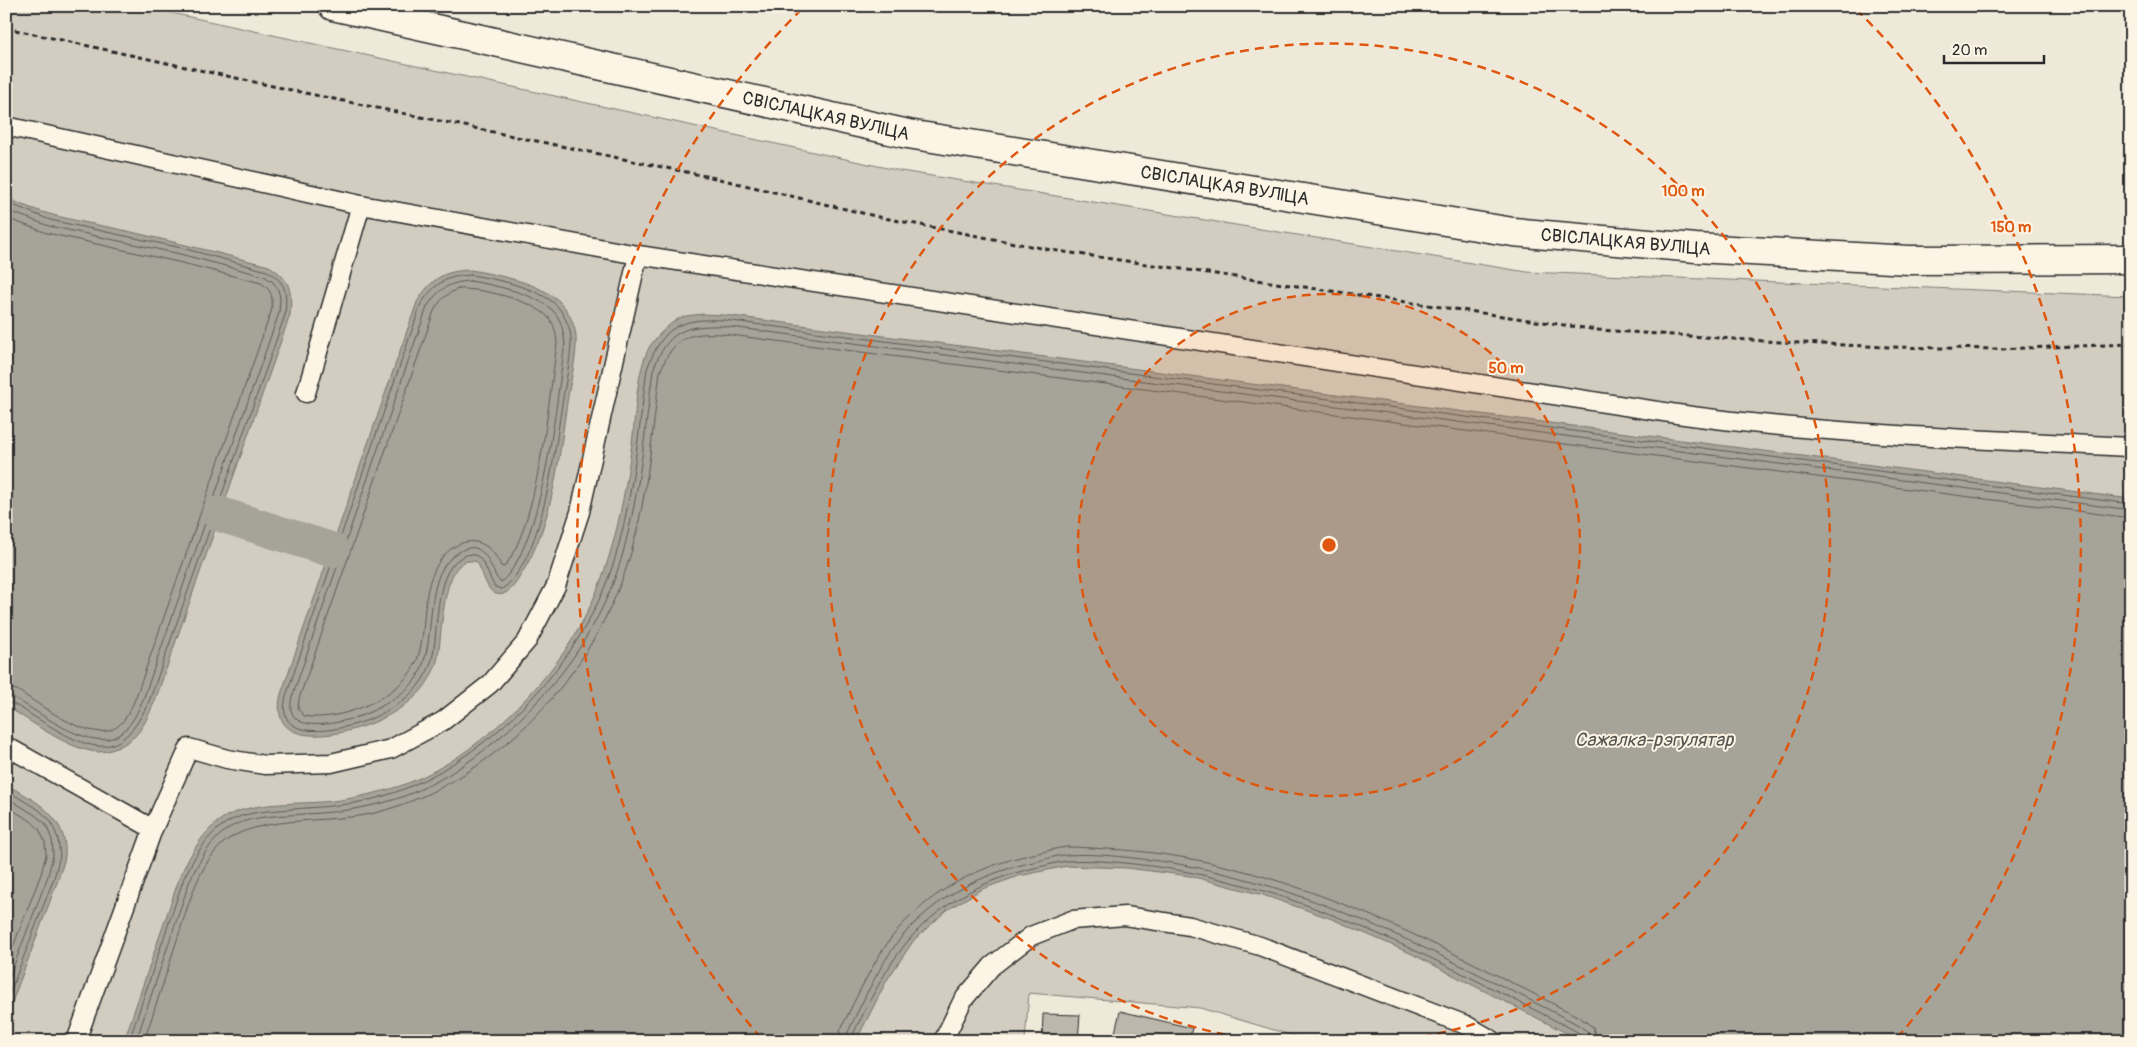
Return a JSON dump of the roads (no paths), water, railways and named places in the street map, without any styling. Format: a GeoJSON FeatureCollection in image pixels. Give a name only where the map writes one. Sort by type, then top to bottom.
{"type":"FeatureCollection","features":[{"type":"Feature","properties":{"kind":"main road","name":"СВІСЛАЦКАЯ ВУЛІЦА"},"geometry":{"type":"LineString","coordinates":[[332,6],[908,134],[1512,232],[1696,248],[1909,260],[2131,259]]}},
{"type":"Feature","properties":{"kind":"lane"},"geometry":{"type":"LineString","coordinates":[[6,126],[361,204],[638,255],[1749,424],[1837,431],[2131,447]]}},
{"type":"Feature","properties":{"kind":"lane"},"geometry":{"type":"LineString","coordinates":[[306,393],[361,204]]}},
{"type":"Feature","properties":{"kind":"lane"},"geometry":{"type":"LineString","coordinates":[[76,1041],[153,828],[189,748],[227,759],[266,765],[331,762],[391,749],[443,721],[490,684],[527,641],[556,586],[580,512],[638,255]]}},
{"type":"Feature","properties":{"kind":"lane"},"geometry":{"type":"LineString","coordinates":[[6,746],[153,828]]}},
{"type":"Feature","properties":{"kind":"lane"},"geometry":{"type":"LineString","coordinates":[[942,1040],[963,1000],[992,966],[1032,936],[1072,920],[1125,916],[1190,926],[1260,946],[1466,1025],[1494,1041]]}},
{"type":"Feature","properties":{"kind":"water"},"geometry":{"type":"Polygon","coordinates":[[[6,197],[50,214],[145,235],[269,266],[282,276],[290,292],[290,315],[155,701],[143,725],[134,737],[118,748],[104,752],[88,750],[63,741],[6,706],[6,197]]]}},
{"type":"Feature","properties":{"kind":"water"},"geometry":{"type":"Polygon","coordinates":[[[471,270],[522,282],[547,293],[565,308],[575,329],[575,356],[558,465],[554,488],[541,533],[521,575],[506,593],[498,594],[489,588],[477,562],[465,562],[456,569],[445,599],[436,665],[424,688],[410,701],[384,718],[357,728],[325,735],[309,735],[295,732],[285,724],[280,712],[281,694],[417,302],[428,287],[439,277],[453,272],[471,270]]]}},
{"type":"Feature","properties":{"kind":"water","name":"Сажалка-рэгулятар"},"geometry":{"type":"Polygon","coordinates":[[[703,314],[724,315],[2131,499],[2131,1041],[1582,1041],[1410,953],[1332,919],[1263,895],[1190,876],[1127,868],[1067,866],[1019,876],[982,889],[947,910],[914,940],[887,980],[856,1041],[124,1041],[180,876],[198,844],[216,823],[235,812],[249,808],[350,798],[392,789],[424,776],[447,764],[491,731],[512,713],[548,673],[579,628],[602,578],[610,552],[628,471],[637,393],[645,356],[656,338],[677,319],[684,316],[703,314]]]}},
{"type":"Feature","properties":{"kind":"water"},"geometry":{"type":"Polygon","coordinates":[[[6,785],[39,804],[56,820],[65,842],[65,856],[58,880],[6,1018],[6,785]]]}},
{"type":"Feature","properties":{"kind":"waterway"},"geometry":{"type":"LineString","coordinates":[[219,514],[332,550]]}}]}
